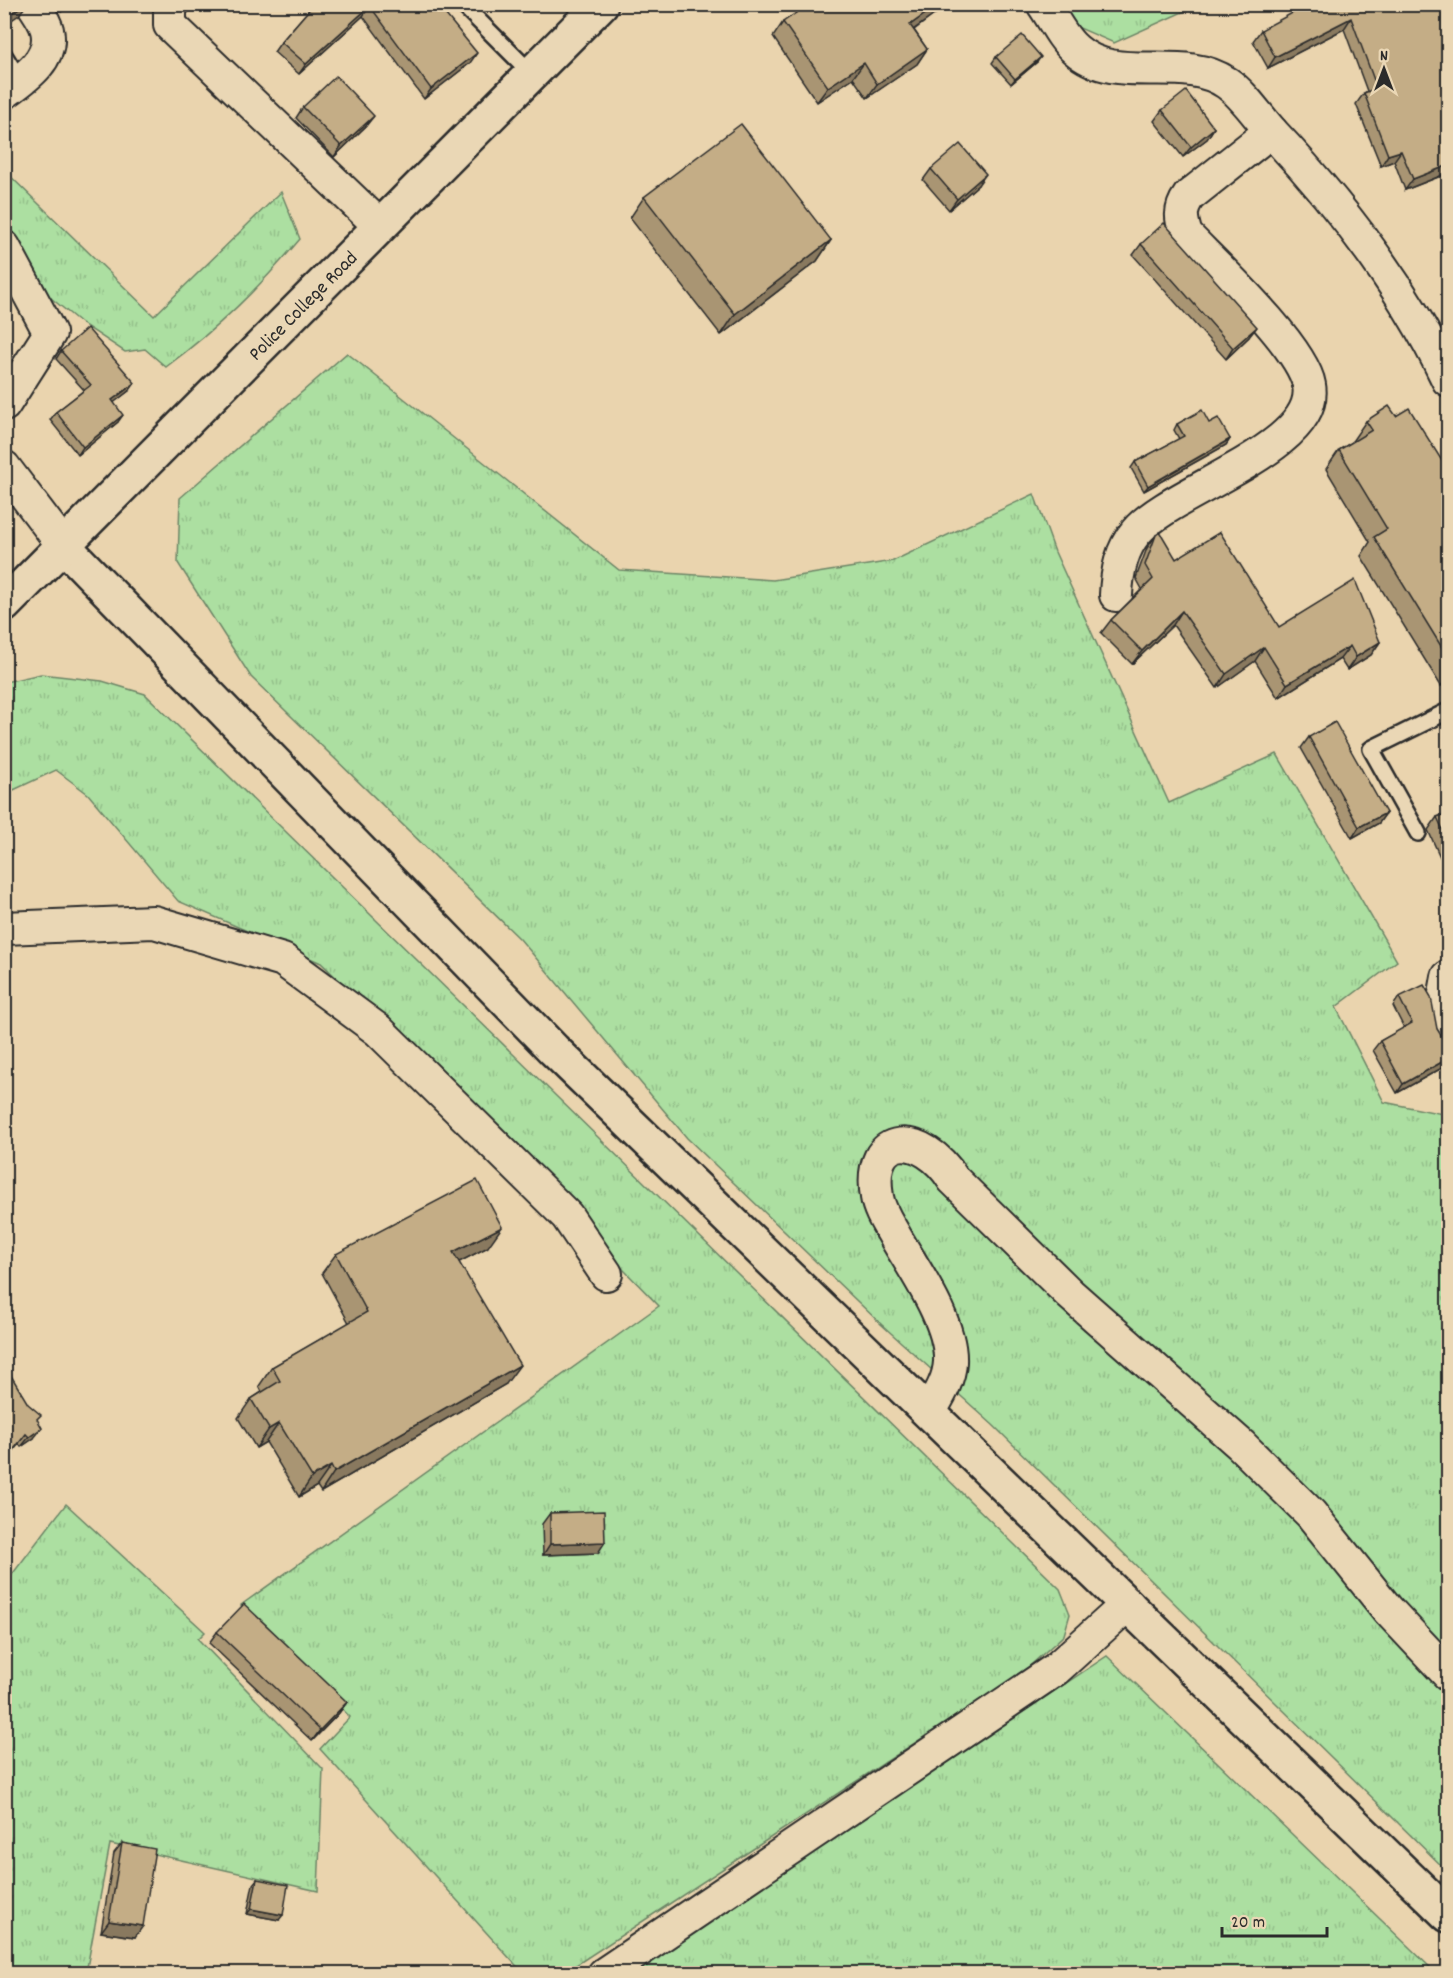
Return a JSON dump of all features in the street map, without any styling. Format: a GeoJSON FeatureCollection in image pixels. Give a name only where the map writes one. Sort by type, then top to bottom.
{"type":"FeatureCollection","features":[{"type":"Feature","properties":{"kind":"street"},"geometry":{"type":"LineString","coordinates":[[12,87],[39,64],[48,43],[47,29],[33,4]]}},
{"type":"Feature","properties":{"kind":"street"},"geometry":{"type":"LineString","coordinates":[[173,4],[170,9],[170,25],[380,226]]}},
{"type":"Feature","properties":{"kind":"street","name":"Police College Road"},"geometry":{"type":"LineString","coordinates":[[4,605],[601,4]]}},
{"type":"Feature","properties":{"kind":"street"},"geometry":{"type":"LineString","coordinates":[[1043,4],[1075,49],[1105,65],[1201,72],[1227,83],[1327,192],[1440,346],[1449,380]]}},
{"type":"Feature","properties":{"kind":"street"},"geometry":{"type":"LineString","coordinates":[[1116,595],[1117,572],[1123,554],[1137,531],[1159,514],[1291,432],[1307,409],[1309,385],[1290,346],[1186,235],[1181,221],[1181,208],[1189,196],[1271,130]]}},
{"type":"Feature","properties":{"kind":"street"},"geometry":{"type":"LineString","coordinates":[[4,247],[50,333],[4,405]]}},
{"type":"Feature","properties":{"kind":"street"},"geometry":{"type":"LineString","coordinates":[[4,467],[63,545],[554,1050],[1449,1915]]}},
{"type":"Feature","properties":{"kind":"street"},"geometry":{"type":"LineString","coordinates":[[4,928],[153,922],[284,960],[385,1037],[567,1216],[606,1274]]}},
{"type":"Feature","properties":{"kind":"street"},"geometry":{"type":"LineString","coordinates":[[1449,977],[1442,1010],[1449,1033]]}},
{"type":"Feature","properties":{"kind":"street"},"geometry":{"type":"LineString","coordinates":[[929,1413],[943,1389],[950,1362],[946,1338],[933,1303],[877,1199],[876,1170],[880,1157],[890,1147],[906,1144],[927,1150],[943,1162],[953,1179],[1070,1294],[1241,1445],[1311,1514],[1388,1610],[1449,1674]]}},
{"type":"Feature","properties":{"kind":"street"},"geometry":{"type":"LineString","coordinates":[[604,1974],[1056,1669],[1128,1604]]}},
{"type":"Feature","properties":{"kind":"lane"},"geometry":{"type":"LineString","coordinates":[[462,4],[532,74]]}},
{"type":"Feature","properties":{"kind":"lane"},"geometry":{"type":"LineString","coordinates":[[4,55],[12,87]]}},
{"type":"Feature","properties":{"kind":"lane"},"geometry":{"type":"LineString","coordinates":[[1418,833],[1371,749],[1449,711]]}},
{"type":"Feature","properties":{"kind":"green space"},"geometry":{"type":"Polygon","coordinates":[[[1061,5],[1198,5],[1114,43],[1077,27],[1061,5]]]}},
{"type":"Feature","properties":{"kind":"green space"},"geometry":{"type":"Polygon","coordinates":[[[4,170],[154,316],[281,192],[300,239],[237,307],[166,367],[145,349],[125,352],[81,323],[33,283],[5,239],[4,170]]]}},
{"type":"Feature","properties":{"kind":"green space"},"geometry":{"type":"Polygon","coordinates":[[[347,353],[619,570],[773,580],[893,561],[1034,494],[1055,552],[1169,803],[1277,754],[1397,961],[1336,1007],[1384,1102],[1448,1115],[1448,1872],[993,1425],[882,1325],[687,1138],[520,939],[251,677],[178,563],[180,498],[347,353]]]}},
{"type":"Feature","properties":{"kind":"green space"},"geometry":{"type":"Polygon","coordinates":[[[41,674],[102,681],[145,694],[1060,1589],[1070,1614],[1064,1635],[1023,1672],[564,1973],[523,1973],[320,1749],[350,1717],[241,1605],[659,1306],[623,1269],[544,1178],[321,963],[178,901],[88,794],[56,770],[5,794],[5,682],[41,674]]]}},
{"type":"Feature","properties":{"kind":"green space"},"geometry":{"type":"Polygon","coordinates":[[[66,1504],[205,1632],[198,1639],[323,1769],[318,1891],[110,1844],[86,1973],[5,1973],[4,1585],[66,1504]]]}},
{"type":"Feature","properties":{"kind":"green space"},"geometry":{"type":"Polygon","coordinates":[[[1107,1656],[1436,1973],[628,1974],[1107,1656]]]}},
{"type":"Feature","properties":{"kind":"building"},"geometry":{"type":"Polygon","coordinates":[[[4,4],[25,4],[4,18],[4,4]]]}},
{"type":"Feature","properties":{"kind":"building"},"geometry":{"type":"Polygon","coordinates":[[[314,4],[437,4],[477,53],[431,89],[370,6],[306,64],[281,42],[314,4]]]}},
{"type":"Feature","properties":{"kind":"building"},"geometry":{"type":"Polygon","coordinates":[[[809,4],[939,4],[910,25],[927,49],[877,84],[864,63],[828,87],[783,22],[809,4]]]}},
{"type":"Feature","properties":{"kind":"building"},"geometry":{"type":"Polygon","coordinates":[[[1309,4],[1449,4],[1449,132],[1445,134],[1449,144],[1449,165],[1413,179],[1401,151],[1388,155],[1364,93],[1377,88],[1351,18],[1275,57],[1261,30],[1309,4]]]}},
{"type":"Feature","properties":{"kind":"building"},"geometry":{"type":"Polygon","coordinates":[[[1022,35],[1041,57],[1015,79],[996,57],[1022,35]]]}},
{"type":"Feature","properties":{"kind":"building"},"geometry":{"type":"Polygon","coordinates":[[[336,76],[374,116],[341,146],[303,107],[336,76]]]}},
{"type":"Feature","properties":{"kind":"building"},"geometry":{"type":"Polygon","coordinates":[[[1186,91],[1214,128],[1191,147],[1162,110],[1186,91]]]}},
{"type":"Feature","properties":{"kind":"building"},"geometry":{"type":"Polygon","coordinates":[[[741,124],[831,240],[735,314],[644,197],[741,124]]]}},
{"type":"Feature","properties":{"kind":"building"},"geometry":{"type":"Polygon","coordinates":[[[960,144],[986,174],[957,199],[931,169],[960,144]]]}},
{"type":"Feature","properties":{"kind":"building"},"geometry":{"type":"Polygon","coordinates":[[[1164,223],[1257,327],[1233,348],[1141,244],[1164,223]]]}},
{"type":"Feature","properties":{"kind":"building"},"geometry":{"type":"Polygon","coordinates":[[[87,328],[135,383],[112,400],[123,415],[83,447],[56,412],[91,385],[61,351],[87,328]]]}},
{"type":"Feature","properties":{"kind":"building"},"geometry":{"type":"Polygon","coordinates":[[[1389,406],[1396,416],[1409,408],[1449,472],[1449,659],[1374,537],[1387,529],[1339,450],[1372,430],[1366,421],[1389,406]]]}},
{"type":"Feature","properties":{"kind":"building"},"geometry":{"type":"Polygon","coordinates":[[[1202,410],[1209,423],[1218,418],[1230,439],[1148,486],[1135,462],[1184,436],[1177,424],[1202,410]]]}},
{"type":"Feature","properties":{"kind":"building"},"geometry":{"type":"Polygon","coordinates":[[[1160,532],[1176,559],[1220,532],[1279,627],[1355,580],[1380,642],[1356,657],[1350,646],[1287,684],[1264,647],[1226,674],[1182,611],[1142,651],[1111,620],[1153,579],[1145,565],[1156,535],[1160,532]]]}},
{"type":"Feature","properties":{"kind":"building"},"geometry":{"type":"Polygon","coordinates":[[[1335,722],[1386,813],[1359,827],[1309,737],[1335,722]]]}},
{"type":"Feature","properties":{"kind":"building"},"geometry":{"type":"Polygon","coordinates":[[[1449,813],[1449,843],[1437,817],[1449,813]]]}},
{"type":"Feature","properties":{"kind":"building"},"geometry":{"type":"Polygon","coordinates":[[[1424,985],[1431,997],[1437,1029],[1442,1037],[1449,1040],[1449,1058],[1403,1084],[1380,1041],[1412,1023],[1399,997],[1424,985]]]}},
{"type":"Feature","properties":{"kind":"building"},"geometry":{"type":"Polygon","coordinates":[[[477,1180],[502,1227],[453,1252],[520,1365],[334,1472],[331,1466],[312,1477],[279,1423],[269,1429],[251,1399],[280,1381],[272,1367],[367,1312],[336,1254],[477,1180]]]}},
{"type":"Feature","properties":{"kind":"building"},"geometry":{"type":"Polygon","coordinates":[[[4,1364],[28,1404],[41,1415],[37,1419],[42,1428],[29,1437],[26,1434],[4,1462],[4,1364]]]}},
{"type":"Feature","properties":{"kind":"building"},"geometry":{"type":"Polygon","coordinates":[[[604,1511],[605,1542],[550,1544],[550,1513],[604,1511]]]}},
{"type":"Feature","properties":{"kind":"building"},"geometry":{"type":"Polygon","coordinates":[[[244,1604],[347,1702],[320,1730],[217,1632],[244,1604]]]}},
{"type":"Feature","properties":{"kind":"building"},"geometry":{"type":"Polygon","coordinates":[[[122,1843],[155,1849],[143,1926],[109,1921],[122,1843]]]}},
{"type":"Feature","properties":{"kind":"building"},"geometry":{"type":"Polygon","coordinates":[[[257,1879],[288,1885],[283,1915],[251,1909],[257,1879]]]}}]}
